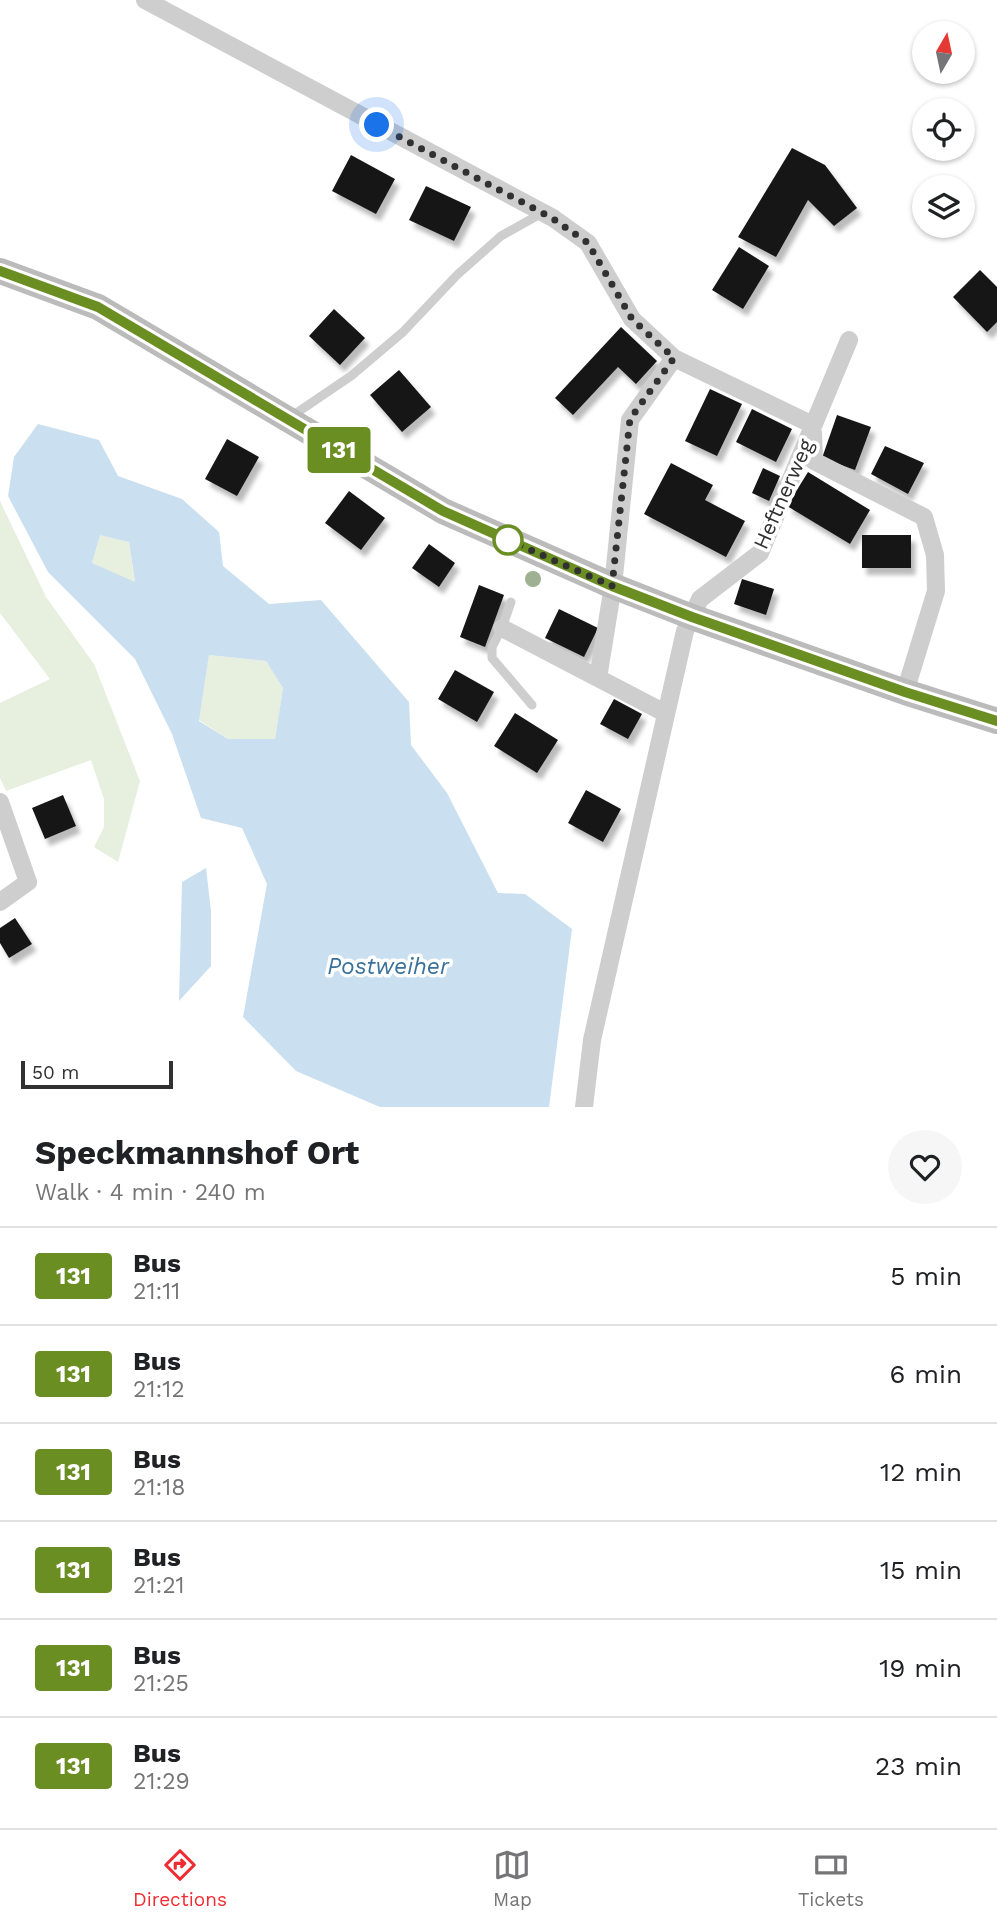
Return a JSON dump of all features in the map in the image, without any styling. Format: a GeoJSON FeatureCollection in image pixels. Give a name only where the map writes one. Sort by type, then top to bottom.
{"type":"FeatureCollection","features":[{"type":"Feature","properties":{"kind":"street","name":"Heftnerweg"},"geometry":{"type":"LineString","coordinates":[[145,0],[542,213],[588,243],[632,319],[674,358],[813,425]]}},
{"type":"Feature","properties":{"kind":"street"},"geometry":{"type":"LineString","coordinates":[[0,271],[98,307],[443,511],[612,586],[692,617],[905,692],[997,721]]}},
{"type":"Feature","properties":{"kind":"street","name":"Heftnerweg"},"geometry":{"type":"LineString","coordinates":[[584,1107],[592,1040],[685,631],[699,599],[760,553],[849,340]]}},
{"type":"Feature","properties":{"kind":"street"},"geometry":{"type":"LineString","coordinates":[[598,678],[612,586],[630,419],[674,358]]}},
{"type":"Feature","properties":{"kind":"street","name":"Heftnerweg"},"geometry":{"type":"LineString","coordinates":[[813,425],[814,461],[924,517],[935,555],[936,591],[905,692]]}},
{"type":"Feature","properties":{"kind":"street"},"geometry":{"type":"LineString","coordinates":[[502,628],[665,713]]}},
{"type":"Feature","properties":{"kind":"street"},"geometry":{"type":"LineString","coordinates":[[0,802],[28,882],[0,902]]}},
{"type":"Feature","properties":{"kind":"lane"},"geometry":{"type":"LineString","coordinates":[[288,419],[351,376],[403,332],[457,275],[501,236],[542,213]]}},
{"type":"Feature","properties":{"kind":"lane"},"geometry":{"type":"LineString","coordinates":[[511,602],[492,647],[492,659],[532,705]]}},
{"type":"Feature","properties":{"kind":"green space"},"geometry":{"type":"Polygon","coordinates":[[[0,501],[46,597],[94,664],[140,781],[118,862],[94,847],[104,827],[104,799],[91,760],[6,791],[0,778],[0,703],[50,679],[0,613],[0,501]]]}},
{"type":"Feature","properties":{"kind":"green space"},"geometry":{"type":"Polygon","coordinates":[[[100,534],[129,542],[135,583],[92,563],[100,534]]]}},
{"type":"Feature","properties":{"kind":"green space"},"geometry":{"type":"Polygon","coordinates":[[[209,655],[266,661],[283,688],[275,739],[228,739],[199,720],[209,655]]]}},
{"type":"Feature","properties":{"kind":"water","name":"Postweiher"},"geometry":{"type":"Polygon","coordinates":[[[38,424],[99,440],[118,476],[182,499],[219,532],[223,566],[269,604],[321,600],[409,702],[411,745],[447,793],[498,893],[525,894],[572,929],[549,1107],[380,1107],[296,1071],[243,1017],[267,884],[242,828],[201,818],[172,734],[135,659],[48,572],[8,496],[14,457],[38,424]],[[100,535],[92,563],[135,582],[129,542],[100,535]],[[209,655],[199,721],[228,739],[275,739],[283,688],[266,661],[209,655]]]}},
{"type":"Feature","properties":{"kind":"water"},"geometry":{"type":"Polygon","coordinates":[[[206,868],[211,911],[211,966],[179,1001],[182,882],[206,868]]]}},
{"type":"Feature","properties":{"kind":"building"},"geometry":{"type":"Polygon","coordinates":[[[792,148],[825,165],[857,208],[834,226],[808,200],[776,257],[738,237],[792,148]]]}},
{"type":"Feature","properties":{"kind":"building"},"geometry":{"type":"Polygon","coordinates":[[[351,155],[395,179],[376,214],[332,191],[351,155]]]}},
{"type":"Feature","properties":{"kind":"building"},"geometry":{"type":"Polygon","coordinates":[[[426,186],[471,207],[454,241],[409,220],[426,186]]]}},
{"type":"Feature","properties":{"kind":"building"},"geometry":{"type":"Polygon","coordinates":[[[739,247],[769,266],[743,309],[712,290],[739,247]]]}},
{"type":"Feature","properties":{"kind":"building"},"geometry":{"type":"Polygon","coordinates":[[[980,270],[997,287],[997,322],[987,332],[953,297],[980,270]]]}},
{"type":"Feature","properties":{"kind":"building"},"geometry":{"type":"Polygon","coordinates":[[[334,309],[365,338],[340,365],[309,336],[334,309]]]}},
{"type":"Feature","properties":{"kind":"building"},"geometry":{"type":"Polygon","coordinates":[[[621,327],[657,361],[636,384],[618,367],[573,415],[555,398],[621,327]]]}},
{"type":"Feature","properties":{"kind":"building"},"geometry":{"type":"Polygon","coordinates":[[[399,370],[431,407],[402,432],[370,395],[399,370]]]}},
{"type":"Feature","properties":{"kind":"building"},"geometry":{"type":"Polygon","coordinates":[[[710,389],[742,404],[717,456],[685,441],[710,389]]]}},
{"type":"Feature","properties":{"kind":"building"},"geometry":{"type":"Polygon","coordinates":[[[752,409],[792,429],[776,462],[736,442],[752,409]]]}},
{"type":"Feature","properties":{"kind":"building"},"geometry":{"type":"Polygon","coordinates":[[[837,415],[871,427],[855,470],[822,458],[837,415]]]}},
{"type":"Feature","properties":{"kind":"building"},"geometry":{"type":"Polygon","coordinates":[[[227,439],[259,457],[237,496],[205,479],[227,439]]]}},
{"type":"Feature","properties":{"kind":"building"},"geometry":{"type":"Polygon","coordinates":[[[885,446],[924,463],[908,494],[871,474],[885,446]]]}},
{"type":"Feature","properties":{"kind":"building"},"geometry":{"type":"Polygon","coordinates":[[[671,463],[713,485],[705,500],[745,521],[726,557],[644,514],[671,463]]]}},
{"type":"Feature","properties":{"kind":"building"},"geometry":{"type":"Polygon","coordinates":[[[763,468],[780,476],[769,501],[752,493],[763,468]]]}},
{"type":"Feature","properties":{"kind":"building"},"geometry":{"type":"Polygon","coordinates":[[[808,472],[870,510],[850,544],[787,506],[808,472]]]}},
{"type":"Feature","properties":{"kind":"building"},"geometry":{"type":"Polygon","coordinates":[[[349,491],[385,518],[361,550],[325,523],[349,491]]]}},
{"type":"Feature","properties":{"kind":"building"},"geometry":{"type":"Polygon","coordinates":[[[862,535],[911,535],[911,568],[862,568],[862,535]]]}},
{"type":"Feature","properties":{"kind":"building"},"geometry":{"type":"Polygon","coordinates":[[[429,544],[455,563],[439,587],[412,568],[429,544]]]}},
{"type":"Feature","properties":{"kind":"building"},"geometry":{"type":"Polygon","coordinates":[[[742,579],[774,589],[766,615],[734,604],[742,579]]]}},
{"type":"Feature","properties":{"kind":"building"},"geometry":{"type":"Polygon","coordinates":[[[479,585],[504,595],[485,647],[460,637],[479,585]]]}},
{"type":"Feature","properties":{"kind":"building"},"geometry":{"type":"Polygon","coordinates":[[[559,609],[598,628],[584,657],[545,638],[559,609]]]}},
{"type":"Feature","properties":{"kind":"building"},"geometry":{"type":"Polygon","coordinates":[[[455,670],[494,692],[477,722],[438,699],[455,670]]]}},
{"type":"Feature","properties":{"kind":"building"},"geometry":{"type":"Polygon","coordinates":[[[614,699],[642,714],[628,739],[600,724],[614,699]]]}},
{"type":"Feature","properties":{"kind":"building"},"geometry":{"type":"Polygon","coordinates":[[[515,713],[558,740],[537,773],[494,746],[515,713]]]}},
{"type":"Feature","properties":{"kind":"building"},"geometry":{"type":"Polygon","coordinates":[[[586,790],[621,809],[603,842],[568,823],[586,790]]]}},
{"type":"Feature","properties":{"kind":"building"},"geometry":{"type":"Polygon","coordinates":[[[63,795],[76,826],[45,839],[32,808],[63,795]]]}},
{"type":"Feature","properties":{"kind":"building"},"geometry":{"type":"Polygon","coordinates":[[[15,918],[32,944],[9,958],[0,943],[0,928],[15,918]]]}},
{"type":"Feature","properties":{"kind":"bus line","name":"131"},"geometry":{"type":"LineString","coordinates":[[0,271],[98,307],[443,511],[612,586],[692,617],[905,692],[997,721]]}},
{"type":"Feature","properties":{"kind":"route"},"geometry":{"type":"LineString","coordinates":[[377,125],[552,218],[588,243],[632,319],[674,358],[630,419],[612,586],[508,540]]}}]}
